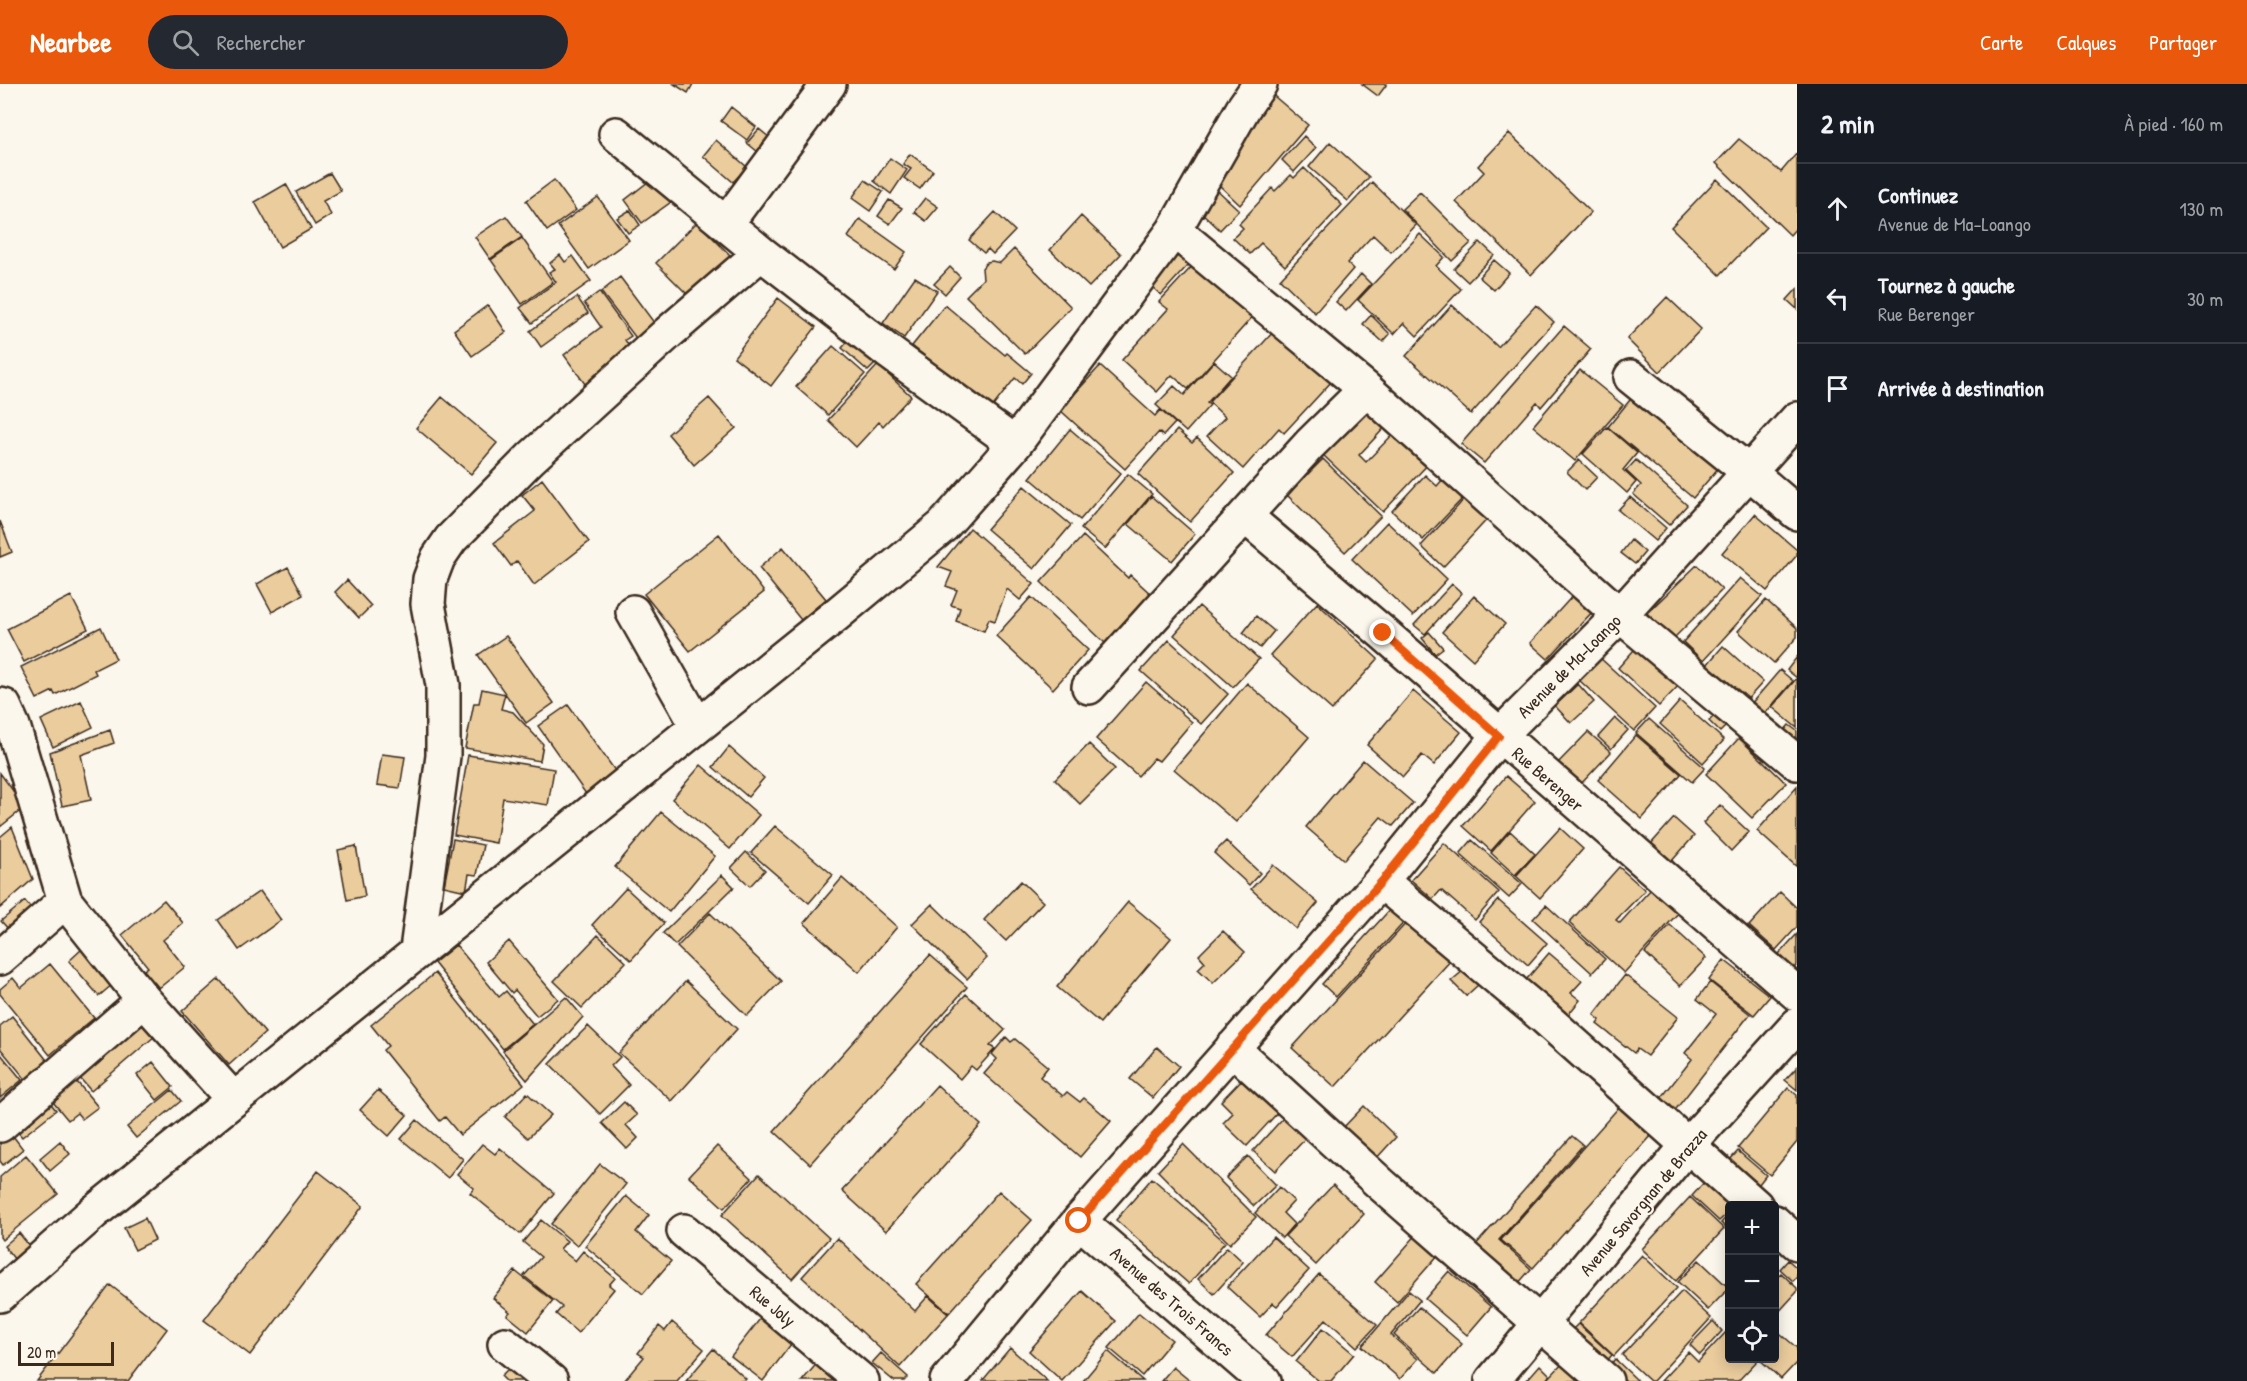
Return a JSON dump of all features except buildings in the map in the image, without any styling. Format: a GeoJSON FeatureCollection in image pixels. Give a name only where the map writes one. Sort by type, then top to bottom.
{"type":"FeatureCollection","features":[{"type":"Feature","properties":{"kind":"street"},"geometry":{"type":"LineString","coordinates":[[726,224],[829,84]]}},
{"type":"Feature","properties":{"kind":"street"},"geometry":{"type":"LineString","coordinates":[[1,1293],[93,1213],[233,1099],[836,615],[943,526],[1015,444],[1174,230],[1244,107],[1260,84]]}},
{"type":"Feature","properties":{"kind":"street"},"geometry":{"type":"LineString","coordinates":[[616,134],[761,253],[890,353],[1015,444]]}},
{"type":"Feature","properties":{"kind":"street"},"geometry":{"type":"LineString","coordinates":[[1174,230],[1366,389],[1620,615],[1797,763]]}},
{"type":"Feature","properties":{"kind":"street"},"geometry":{"type":"LineString","coordinates":[[417,950],[443,756],[443,685],[428,604],[430,579],[438,558],[451,539],[531,458],[668,333],[761,253]]}},
{"type":"Feature","properties":{"kind":"street"},"geometry":{"type":"LineString","coordinates":[[1631,377],[1797,513]]}},
{"type":"Feature","properties":{"kind":"street"},"geometry":{"type":"LineString","coordinates":[[1089,687],[1310,444],[1366,389]]}},
{"type":"Feature","properties":{"kind":"street","name":"Avenue de Ma-Loango"},"geometry":{"type":"LineString","coordinates":[[947,1381],[1079,1221],[1382,881],[1499,736],[1620,615],[1797,419]]}},
{"type":"Feature","properties":{"kind":"street","name":"Rue Berenger"},"geometry":{"type":"LineString","coordinates":[[1245,516],[1383,633],[1797,994]]}},
{"type":"Feature","properties":{"kind":"street"},"geometry":{"type":"LineString","coordinates":[[633,612],[697,726]]}},
{"type":"Feature","properties":{"kind":"street"},"geometry":{"type":"LineString","coordinates":[[0,705],[4,706],[13,726],[65,901],[144,1000],[233,1099]]}},
{"type":"Feature","properties":{"kind":"street"},"geometry":{"type":"LineString","coordinates":[[1382,881],[1544,1017],[1751,1201]]}},
{"type":"Feature","properties":{"kind":"street"},"geometry":{"type":"LineString","coordinates":[[0,958],[65,901]]}},
{"type":"Feature","properties":{"kind":"street"},"geometry":{"type":"LineString","coordinates":[[0,1125],[144,1000]]}},
{"type":"Feature","properties":{"kind":"street","name":"Avenue Savorgnan de Brazza"},"geometry":{"type":"LineString","coordinates":[[1492,1381],[1689,1144],[1797,1025]]}},
{"type":"Feature","properties":{"kind":"street"},"geometry":{"type":"LineString","coordinates":[[1232,1048],[1382,1185],[1606,1381]]}},
{"type":"Feature","properties":{"kind":"street","name":"Avenue des Trois Francs"},"geometry":{"type":"LineString","coordinates":[[1079,1221],[1264,1381]]}},
{"type":"Feature","properties":{"kind":"street"},"geometry":{"type":"LineString","coordinates":[[1779,1227],[1797,1243]]}},
{"type":"Feature","properties":{"kind":"street","name":"Rue Joly"},"geometry":{"type":"LineString","coordinates":[[684,1231],[862,1381]]}},
{"type":"Feature","properties":{"kind":"street"},"geometry":{"type":"LineString","coordinates":[[505,1344],[550,1381]]}},
{"type":"Feature","properties":{"kind":"route"},"geometry":{"type":"LineString","coordinates":[[1079,1221],[1382,881],[1499,736],[1383,633]]}}]}
